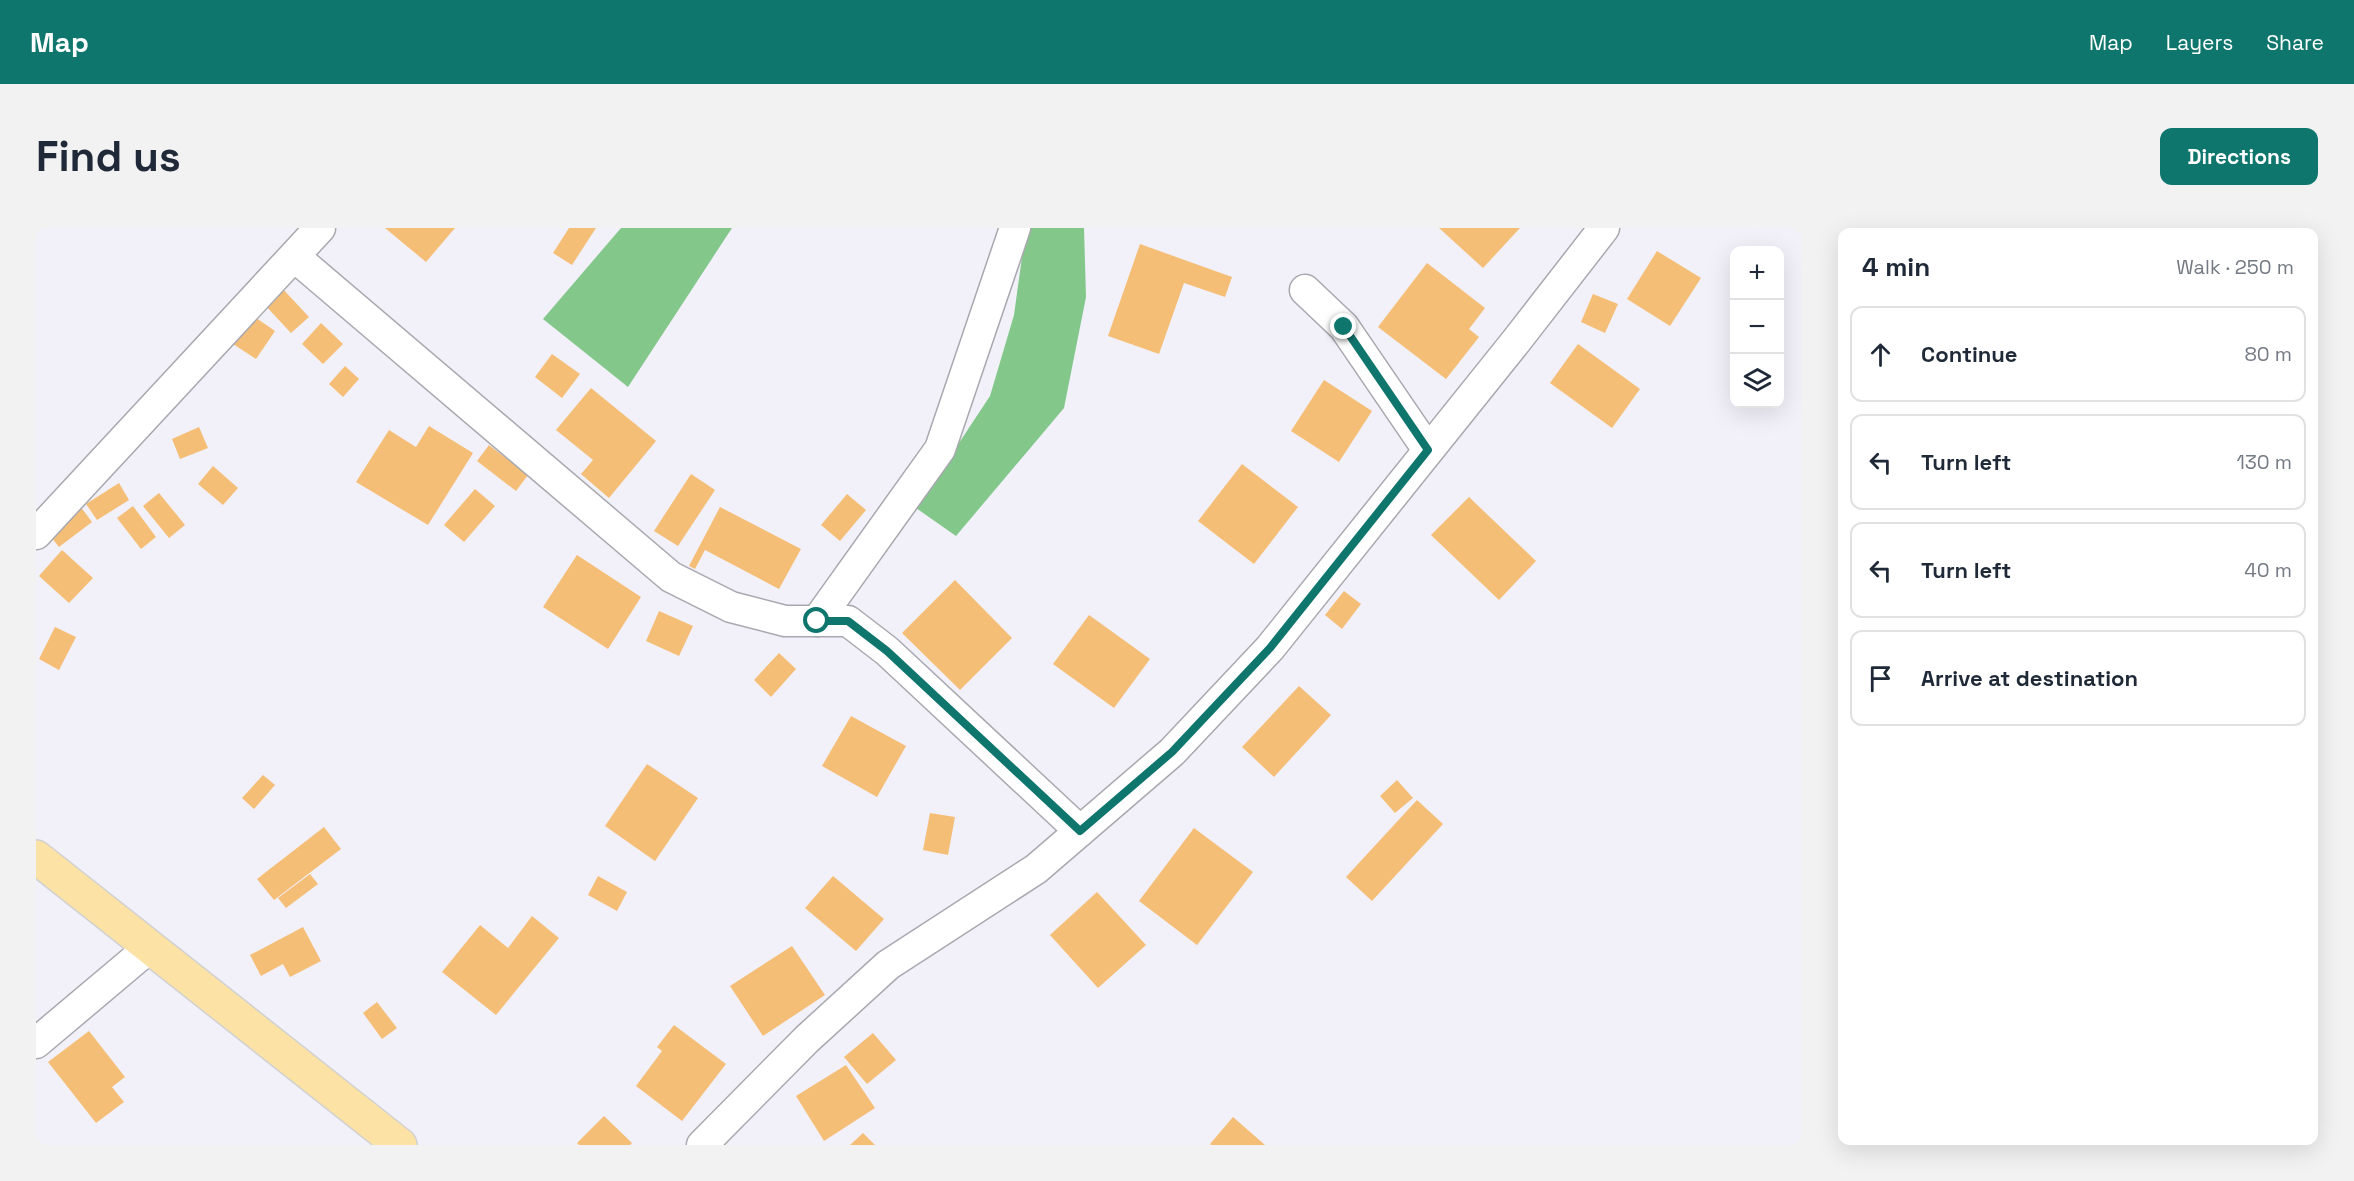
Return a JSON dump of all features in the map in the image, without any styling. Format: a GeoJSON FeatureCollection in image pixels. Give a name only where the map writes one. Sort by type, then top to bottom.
{"type":"FeatureCollection","features":[{"type":"Feature","properties":{"kind":"main road"},"geometry":{"type":"LineString","coordinates":[[36,857],[400,1145]]}},
{"type":"Feature","properties":{"kind":"street"},"geometry":{"type":"LineString","coordinates":[[36,534],[320,228]]}},
{"type":"Feature","properties":{"kind":"street"},"geometry":{"type":"LineString","coordinates":[[817,621],[940,449],[1015,228]]}},
{"type":"Feature","properties":{"kind":"street"},"geometry":{"type":"LineString","coordinates":[[702,1145],[807,1039],[888,965],[1036,868],[1172,752],[1270,648],[1604,228]]}},
{"type":"Feature","properties":{"kind":"street"},"geometry":{"type":"LineString","coordinates":[[295,257],[671,578],[731,607],[785,621],[848,621],[887,651],[1080,831]]}},
{"type":"Feature","properties":{"kind":"street"},"geometry":{"type":"LineString","coordinates":[[1305,290],[1344,327],[1428,450]]}},
{"type":"Feature","properties":{"kind":"street"},"geometry":{"type":"LineString","coordinates":[[36,1043],[150,947]]}},
{"type":"Feature","properties":{"kind":"green space"},"geometry":{"type":"Polygon","coordinates":[[[621,228],[732,228],[628,387],[543,319],[621,228]]]}},
{"type":"Feature","properties":{"kind":"green space"},"geometry":{"type":"Polygon","coordinates":[[[1026,228],[1084,228],[1086,297],[1064,408],[956,536],[916,508],[990,396],[1014,315],[1026,228]]]}},
{"type":"Feature","properties":{"kind":"building"},"geometry":{"type":"Polygon","coordinates":[[[385,228],[455,228],[426,262],[385,228]]]}},
{"type":"Feature","properties":{"kind":"building"},"geometry":{"type":"Polygon","coordinates":[[[569,228],[596,228],[572,265],[553,253],[569,228]]]}},
{"type":"Feature","properties":{"kind":"building"},"geometry":{"type":"Polygon","coordinates":[[[1439,228],[1520,228],[1483,268],[1439,228]]]}},
{"type":"Feature","properties":{"kind":"building"},"geometry":{"type":"Polygon","coordinates":[[[1140,244],[1232,277],[1225,297],[1184,283],[1159,354],[1108,336],[1140,244]]]}},
{"type":"Feature","properties":{"kind":"building"},"geometry":{"type":"Polygon","coordinates":[[[1657,251],[1701,278],[1670,326],[1627,299],[1657,251]]]}},
{"type":"Feature","properties":{"kind":"building"},"geometry":{"type":"Polygon","coordinates":[[[1427,263],[1485,308],[1469,329],[1479,337],[1446,379],[1378,327],[1427,263]]]}},
{"type":"Feature","properties":{"kind":"building"},"geometry":{"type":"Polygon","coordinates":[[[281,287],[309,317],[291,333],[263,303],[281,287]]]}},
{"type":"Feature","properties":{"kind":"building"},"geometry":{"type":"Polygon","coordinates":[[[1593,294],[1618,304],[1605,333],[1581,322],[1593,294]]]}},
{"type":"Feature","properties":{"kind":"building"},"geometry":{"type":"Polygon","coordinates":[[[249,313],[275,331],[256,359],[230,342],[249,313]]]}},
{"type":"Feature","properties":{"kind":"building"},"geometry":{"type":"Polygon","coordinates":[[[321,323],[343,344],[323,364],[302,344],[321,323]]]}},
{"type":"Feature","properties":{"kind":"building"},"geometry":{"type":"Polygon","coordinates":[[[1578,344],[1640,389],[1612,428],[1550,383],[1578,344]]]}},
{"type":"Feature","properties":{"kind":"building"},"geometry":{"type":"Polygon","coordinates":[[[552,354],[580,374],[562,398],[535,377],[552,354]]]}},
{"type":"Feature","properties":{"kind":"building"},"geometry":{"type":"Polygon","coordinates":[[[345,366],[359,379],[343,397],[329,384],[345,366]]]}},
{"type":"Feature","properties":{"kind":"building"},"geometry":{"type":"Polygon","coordinates":[[[1324,380],[1372,411],[1339,462],[1291,431],[1324,380]]]}},
{"type":"Feature","properties":{"kind":"building"},"geometry":{"type":"Polygon","coordinates":[[[591,388],[656,441],[609,498],[581,474],[593,460],[556,430],[591,388]]]}},
{"type":"Feature","properties":{"kind":"building"},"geometry":{"type":"Polygon","coordinates":[[[429,426],[473,453],[428,525],[356,482],[389,430],[416,447],[429,426]]]}},
{"type":"Feature","properties":{"kind":"building"},"geometry":{"type":"Polygon","coordinates":[[[199,427],[208,448],[180,459],[172,439],[199,427]]]}},
{"type":"Feature","properties":{"kind":"building"},"geometry":{"type":"Polygon","coordinates":[[[489,445],[528,475],[516,491],[477,461],[489,445]]]}},
{"type":"Feature","properties":{"kind":"building"},"geometry":{"type":"Polygon","coordinates":[[[1242,464],[1298,507],[1254,564],[1198,521],[1242,464]]]}},
{"type":"Feature","properties":{"kind":"building"},"geometry":{"type":"Polygon","coordinates":[[[213,466],[238,488],[223,505],[198,484],[213,466]]]}},
{"type":"Feature","properties":{"kind":"building"},"geometry":{"type":"Polygon","coordinates":[[[691,474],[715,490],[678,546],[654,531],[691,474]]]}},
{"type":"Feature","properties":{"kind":"building"},"geometry":{"type":"Polygon","coordinates":[[[119,483],[129,500],[97,520],[86,504],[119,483]]]}},
{"type":"Feature","properties":{"kind":"building"},"geometry":{"type":"Polygon","coordinates":[[[475,489],[495,506],[464,542],[444,525],[475,489]]]}},
{"type":"Feature","properties":{"kind":"building"},"geometry":{"type":"Polygon","coordinates":[[[159,493],[185,525],[169,538],[143,506],[159,493]]]}},
{"type":"Feature","properties":{"kind":"building"},"geometry":{"type":"Polygon","coordinates":[[[847,494],[866,510],[840,541],[821,525],[847,494]]]}},
{"type":"Feature","properties":{"kind":"building"},"geometry":{"type":"Polygon","coordinates":[[[1469,497],[1536,561],[1499,600],[1431,535],[1469,497]]]}},
{"type":"Feature","properties":{"kind":"building"},"geometry":{"type":"Polygon","coordinates":[[[77,502],[92,522],[59,547],[44,528],[77,502]]]}},
{"type":"Feature","properties":{"kind":"building"},"geometry":{"type":"Polygon","coordinates":[[[133,506],[156,537],[141,549],[117,518],[133,506]]]}},
{"type":"Feature","properties":{"kind":"building"},"geometry":{"type":"Polygon","coordinates":[[[720,507],[801,549],[779,589],[705,550],[695,569],[689,566],[720,507]]]}},
{"type":"Feature","properties":{"kind":"building"},"geometry":{"type":"Polygon","coordinates":[[[62,550],[93,578],[69,603],[39,576],[62,550]]]}},
{"type":"Feature","properties":{"kind":"building"},"geometry":{"type":"Polygon","coordinates":[[[577,555],[641,597],[608,649],[543,607],[577,555]]]}},
{"type":"Feature","properties":{"kind":"building"},"geometry":{"type":"Polygon","coordinates":[[[955,580],[1012,638],[960,690],[902,633],[955,580]]]}},
{"type":"Feature","properties":{"kind":"building"},"geometry":{"type":"Polygon","coordinates":[[[1344,591],[1361,604],[1342,629],[1325,615],[1344,591]]]}},
{"type":"Feature","properties":{"kind":"building"},"geometry":{"type":"Polygon","coordinates":[[[659,611],[693,626],[679,656],[646,641],[659,611]]]}},
{"type":"Feature","properties":{"kind":"building"},"geometry":{"type":"Polygon","coordinates":[[[1089,615],[1150,659],[1114,708],[1053,664],[1089,615]]]}},
{"type":"Feature","properties":{"kind":"building"},"geometry":{"type":"Polygon","coordinates":[[[55,627],[76,637],[59,670],[39,659],[55,627]]]}},
{"type":"Feature","properties":{"kind":"building"},"geometry":{"type":"Polygon","coordinates":[[[779,653],[796,669],[771,697],[754,680],[779,653]]]}},
{"type":"Feature","properties":{"kind":"building"},"geometry":{"type":"Polygon","coordinates":[[[1299,686],[1331,715],[1274,777],[1242,747],[1299,686]]]}},
{"type":"Feature","properties":{"kind":"building"},"geometry":{"type":"Polygon","coordinates":[[[851,716],[906,746],[877,797],[822,766],[851,716]]]}},
{"type":"Feature","properties":{"kind":"building"},"geometry":{"type":"Polygon","coordinates":[[[647,764],[698,798],[655,861],[605,826],[647,764]]]}},
{"type":"Feature","properties":{"kind":"building"},"geometry":{"type":"Polygon","coordinates":[[[263,775],[275,785],[254,809],[242,798],[263,775]]]}},
{"type":"Feature","properties":{"kind":"building"},"geometry":{"type":"Polygon","coordinates":[[[1397,780],[1413,798],[1395,813],[1380,796],[1397,780]]]}},
{"type":"Feature","properties":{"kind":"building"},"geometry":{"type":"Polygon","coordinates":[[[1417,800],[1443,824],[1372,901],[1346,877],[1417,800]]]}},
{"type":"Feature","properties":{"kind":"building"},"geometry":{"type":"Polygon","coordinates":[[[930,813],[955,817],[948,855],[923,850],[930,813]]]}},
{"type":"Feature","properties":{"kind":"building"},"geometry":{"type":"Polygon","coordinates":[[[324,827],[341,849],[274,900],[257,879],[324,827]]]}},
{"type":"Feature","properties":{"kind":"building"},"geometry":{"type":"Polygon","coordinates":[[[1194,828],[1253,872],[1197,945],[1139,901],[1194,828]]]}},
{"type":"Feature","properties":{"kind":"building"},"geometry":{"type":"Polygon","coordinates":[[[310,874],[318,884],[286,908],[278,898],[310,874]]]}},
{"type":"Feature","properties":{"kind":"building"},"geometry":{"type":"Polygon","coordinates":[[[598,876],[627,892],[617,911],[588,895],[598,876]]]}},
{"type":"Feature","properties":{"kind":"building"},"geometry":{"type":"Polygon","coordinates":[[[833,876],[884,919],[856,951],[805,908],[833,876]]]}},
{"type":"Feature","properties":{"kind":"building"},"geometry":{"type":"Polygon","coordinates":[[[1097,892],[1146,945],[1098,988],[1050,935],[1097,892]]]}},
{"type":"Feature","properties":{"kind":"building"},"geometry":{"type":"Polygon","coordinates":[[[532,916],[559,938],[496,1015],[442,972],[480,925],[508,948],[532,916]]]}},
{"type":"Feature","properties":{"kind":"building"},"geometry":{"type":"Polygon","coordinates":[[[303,927],[321,961],[290,977],[283,964],[261,976],[250,955],[303,927]]]}},
{"type":"Feature","properties":{"kind":"building"},"geometry":{"type":"Polygon","coordinates":[[[792,946],[825,995],[763,1036],[730,986],[792,946]]]}},
{"type":"Feature","properties":{"kind":"building"},"geometry":{"type":"Polygon","coordinates":[[[377,1002],[397,1028],[382,1039],[363,1013],[377,1002]]]}},
{"type":"Feature","properties":{"kind":"building"},"geometry":{"type":"Polygon","coordinates":[[[674,1025],[726,1064],[682,1121],[636,1086],[662,1051],[657,1047],[674,1025]]]}},
{"type":"Feature","properties":{"kind":"building"},"geometry":{"type":"Polygon","coordinates":[[[89,1031],[125,1077],[112,1087],[124,1102],[96,1123],[48,1062],[89,1031]]]}},
{"type":"Feature","properties":{"kind":"building"},"geometry":{"type":"Polygon","coordinates":[[[873,1033],[896,1060],[867,1084],[844,1057],[873,1033]]]}},
{"type":"Feature","properties":{"kind":"building"},"geometry":{"type":"Polygon","coordinates":[[[846,1065],[875,1108],[824,1141],[796,1096],[846,1065]]]}},
{"type":"Feature","properties":{"kind":"building"},"geometry":{"type":"Polygon","coordinates":[[[604,1116],[632,1143],[630,1145],[579,1145],[577,1143],[604,1116]]]}},
{"type":"Feature","properties":{"kind":"building"},"geometry":{"type":"Polygon","coordinates":[[[1233,1117],[1265,1145],[1211,1145],[1233,1117]]]}},
{"type":"Feature","properties":{"kind":"building"},"geometry":{"type":"Polygon","coordinates":[[[863,1133],[875,1145],[850,1145],[863,1133]]]}},
{"type":"Feature","properties":{"kind":"route"},"geometry":{"type":"LineString","coordinates":[[817,621],[848,621],[887,651],[1080,831],[1172,752],[1270,648],[1428,450],[1344,327]]}}]}
